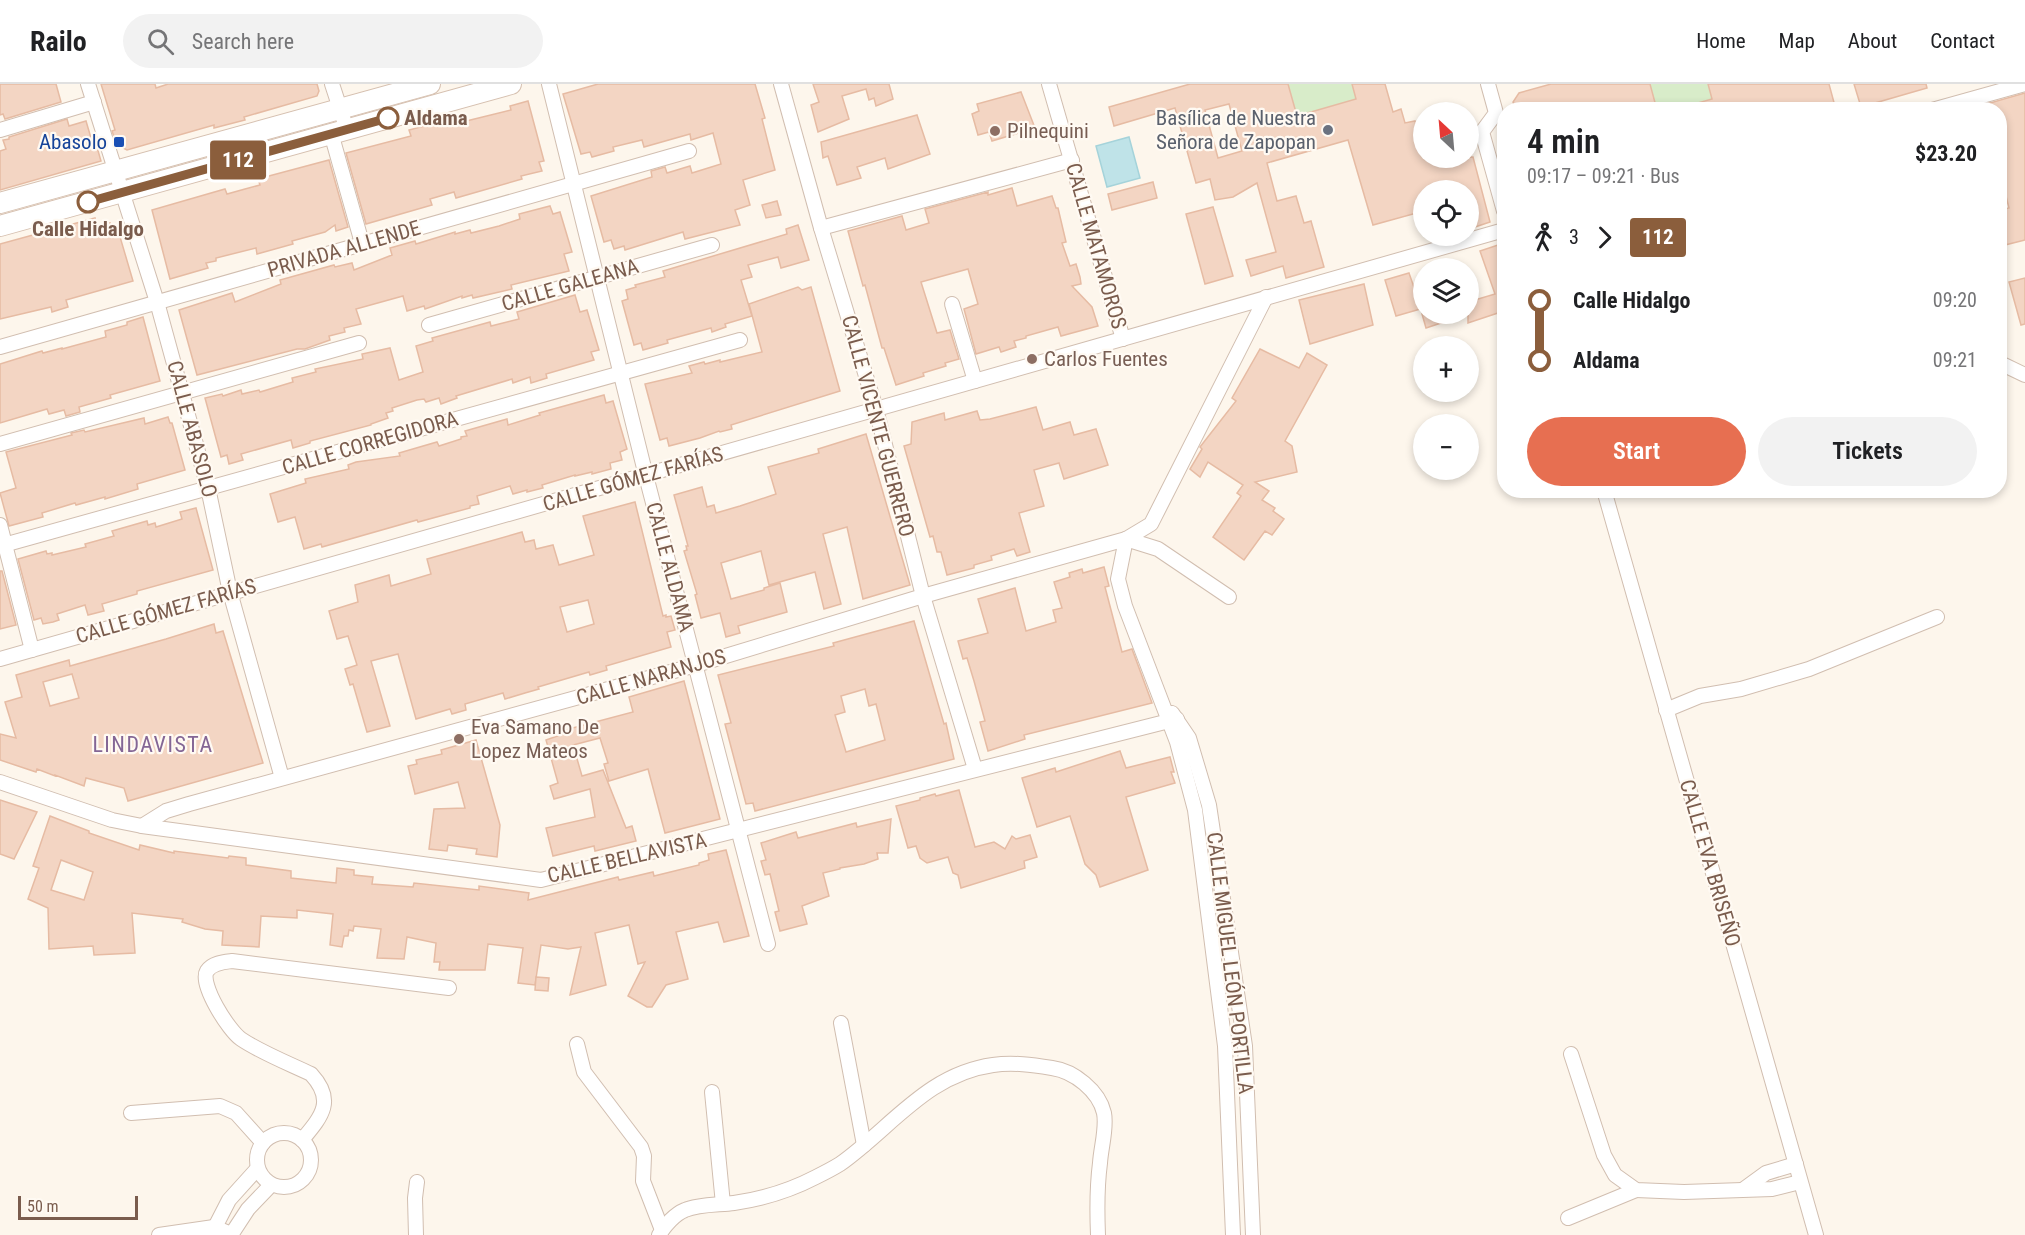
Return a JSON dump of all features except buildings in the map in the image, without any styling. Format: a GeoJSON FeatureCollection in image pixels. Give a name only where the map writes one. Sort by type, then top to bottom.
{"type":"FeatureCollection","features":[{"type":"Feature","properties":{"kind":"main road"},"geometry":{"type":"LineString","coordinates":[[0,203],[430,84]]}},
{"type":"Feature","properties":{"kind":"main road"},"geometry":{"type":"LineString","coordinates":[[0,226],[511,84]]}},
{"type":"Feature","properties":{"kind":"street","name":"CALLE ABASOLO"},"geometry":{"type":"LineString","coordinates":[[88,84],[158,302],[208,488],[230,592],[282,778]]}},
{"type":"Feature","properties":{"kind":"street"},"geometry":{"type":"LineString","coordinates":[[332,84],[340,109],[339,132],[362,243]]}},
{"type":"Feature","properties":{"kind":"street","name":"CALLE ALDAMA"},"geometry":{"type":"LineString","coordinates":[[549,84],[646,476],[768,944]]}},
{"type":"Feature","properties":{"kind":"street","name":"CALLE VICENTE GUERRERO"},"geometry":{"type":"LineString","coordinates":[[781,84],[821,228],[876,409],[923,596],[975,769]]}},
{"type":"Feature","properties":{"kind":"street","name":"CALLE MATAMOROS"},"geometry":{"type":"LineString","coordinates":[[1049,84],[1123,339]]}},
{"type":"Feature","properties":{"kind":"street"},"geometry":{"type":"LineString","coordinates":[[1488,84],[1497,107]]}},
{"type":"Feature","properties":{"kind":"street"},"geometry":{"type":"LineString","coordinates":[[1961,102],[2025,84]]}},
{"type":"Feature","properties":{"kind":"street"},"geometry":{"type":"LineString","coordinates":[[0,130],[94,102]]}},
{"type":"Feature","properties":{"kind":"street"},"geometry":{"type":"LineString","coordinates":[[1497,118],[1482,132],[1497,186]]}},
{"type":"Feature","properties":{"kind":"street","name":"PRIVADA ALLENDE"},"geometry":{"type":"LineString","coordinates":[[0,347],[689,151]]}},
{"type":"Feature","properties":{"kind":"street"},"geometry":{"type":"LineString","coordinates":[[821,228],[1071,160]]}},
{"type":"Feature","properties":{"kind":"street","name":"CALLE GÓMEZ FARÍAS"},"geometry":{"type":"LineString","coordinates":[[0,659],[1497,232]]}},
{"type":"Feature","properties":{"kind":"street","name":"CALLE GALEANA"},"geometry":{"type":"LineString","coordinates":[[429,325],[712,245]]}},
{"type":"Feature","properties":{"kind":"street","name":"CALLE NARANJOS"},"geometry":{"type":"LineString","coordinates":[[142,826],[166,812],[282,778],[696,665],[923,596],[1126,539],[1151,524],[1266,297]]}},
{"type":"Feature","properties":{"kind":"street"},"geometry":{"type":"LineString","coordinates":[[952,304],[975,381]]}},
{"type":"Feature","properties":{"kind":"street","name":"CALLE CORREGIDORA"},"geometry":{"type":"LineString","coordinates":[[3,545],[740,340]]}},
{"type":"Feature","properties":{"kind":"street"},"geometry":{"type":"LineString","coordinates":[[0,444],[359,344]]}},
{"type":"Feature","properties":{"kind":"street"},"geometry":{"type":"LineString","coordinates":[[2007,366],[2025,375]]}},
{"type":"Feature","properties":{"kind":"street","name":"CALLE EVA BRISEÑO"},"geometry":{"type":"LineString","coordinates":[[1606,498],[1816,1235]]}},
{"type":"Feature","properties":{"kind":"street"},"geometry":{"type":"LineString","coordinates":[[0,525],[3,545],[32,650]]}},
{"type":"Feature","properties":{"kind":"street"},"geometry":{"type":"LineString","coordinates":[[1126,539],[1158,549],[1228,597]]}},
{"type":"Feature","properties":{"kind":"street","name":"CALLE MIGUEL LEÓN PORTILLA"},"geometry":{"type":"LineString","coordinates":[[1126,539],[1118,579],[1125,606],[1163,702],[1173,720],[1189,738],[1209,806],[1245,1046],[1252,1235]]}},
{"type":"Feature","properties":{"kind":"street"},"geometry":{"type":"LineString","coordinates":[[1666,710],[1700,696],[1742,689],[1809,669],[1937,617]]}},
{"type":"Feature","properties":{"kind":"street","name":"CALLE MIGUEL LEÓN PORTILLA"},"geometry":{"type":"LineString","coordinates":[[1173,720],[1195,810],[1225,1047],[1233,1235]]}},
{"type":"Feature","properties":{"kind":"street","name":"CALLE BELLAVISTA"},"geometry":{"type":"LineString","coordinates":[[0,782],[111,820],[142,826],[541,880],[1173,720]]}},
{"type":"Feature","properties":{"kind":"street"},"geometry":{"type":"LineString","coordinates":[[302,1140],[321,1116],[325,1100],[319,1083],[311,1074],[240,1038],[225,1023],[206,985],[207,970],[213,965],[232,962],[449,988]]}},
{"type":"Feature","properties":{"kind":"street"},"geometry":{"type":"LineString","coordinates":[[841,1023],[864,1145]]}},
{"type":"Feature","properties":{"kind":"street"},"geometry":{"type":"LineString","coordinates":[[577,1044],[584,1072],[641,1147],[644,1156],[644,1181],[661,1232],[683,1211],[693,1207],[763,1197],[810,1180],[838,1165],[927,1091],[955,1076],[994,1065],[1025,1065],[1059,1069],[1077,1077],[1098,1099],[1104,1114],[1098,1198],[1098,1235]]}},
{"type":"Feature","properties":{"kind":"street"},"geometry":{"type":"LineString","coordinates":[[1225,1047],[1245,1046]]}},
{"type":"Feature","properties":{"kind":"street"},"geometry":{"type":"LineString","coordinates":[[1571,1054],[1604,1155],[1615,1175],[1636,1190]]}},
{"type":"Feature","properties":{"kind":"street"},"geometry":{"type":"LineString","coordinates":[[712,1092],[723,1204]]}},
{"type":"Feature","properties":{"kind":"street"},"geometry":{"type":"LineString","coordinates":[[131,1113],[220,1106],[236,1113],[263,1143]]}},
{"type":"Feature","properties":{"kind":"street"},"geometry":{"type":"LineString","coordinates":[[286,1133],[302,1140],[309,1148],[311,1157],[311,1167],[306,1176],[300,1183],[291,1187],[281,1188],[271,1185],[257,1169],[258,1151],[263,1143],[269,1137],[286,1133]]}},
{"type":"Feature","properties":{"kind":"street"},"geometry":{"type":"LineString","coordinates":[[1744,1190],[1766,1173],[1796,1164]]}},
{"type":"Feature","properties":{"kind":"street"},"geometry":{"type":"LineString","coordinates":[[212,1231],[229,1200],[257,1169]]}},
{"type":"Feature","properties":{"kind":"street"},"geometry":{"type":"LineString","coordinates":[[416,1235],[417,1182]]}},
{"type":"Feature","properties":{"kind":"street"},"geometry":{"type":"LineString","coordinates":[[1568,1218],[1636,1190],[1684,1192],[1772,1189],[1800,1182]]}},
{"type":"Feature","properties":{"kind":"street"},"geometry":{"type":"LineString","coordinates":[[159,1235],[212,1231],[231,1235],[248,1209],[271,1185]]}},
{"type":"Feature","properties":{"kind":"green space"},"geometry":{"type":"Polygon","coordinates":[[[1288,84],[1352,84],[1356,99],[1297,116],[1288,84]]]}},
{"type":"Feature","properties":{"kind":"green space"},"geometry":{"type":"Polygon","coordinates":[[[1650,84],[1708,84],[1712,99],[1700,102],[1655,102],[1650,84]]]}},
{"type":"Feature","properties":{"kind":"water"},"geometry":{"type":"Polygon","coordinates":[[[1129,137],[1140,178],[1107,187],[1096,146],[1129,137]]]}},
{"type":"Feature","properties":{"kind":"bus line","name":"112"},"geometry":{"type":"LineString","coordinates":[[88,202],[388,118]]}},
{"type":"Feature","properties":{"kind":"place","name":"Aldama"},"geometry":{"type":"Point","coordinates":[388,118]}},
{"type":"Feature","properties":{"kind":"place","name":"Basílica de Nuestra Señora de Zapopan"},"geometry":{"type":"Point","coordinates":[1328,130]}},
{"type":"Feature","properties":{"kind":"place","name":"Pilnequini"},"geometry":{"type":"Point","coordinates":[995,131]}},
{"type":"Feature","properties":{"kind":"place","name":"Abasolo"},"geometry":{"type":"Point","coordinates":[119,142]}},
{"type":"Feature","properties":{"kind":"place","name":"Calle Hidalgo"},"geometry":{"type":"Point","coordinates":[88,202]}},
{"type":"Feature","properties":{"kind":"place","name":"Carlos Fuentes"},"geometry":{"type":"Point","coordinates":[1032,359]}},
{"type":"Feature","properties":{"kind":"place","name":"Eva Samano De Lopez Mateos"},"geometry":{"type":"Point","coordinates":[459,739]}},
{"type":"Feature","properties":{"kind":"district","name":"LINDAVISTA"},"geometry":{"type":"Point","coordinates":[153,744]}}]}
